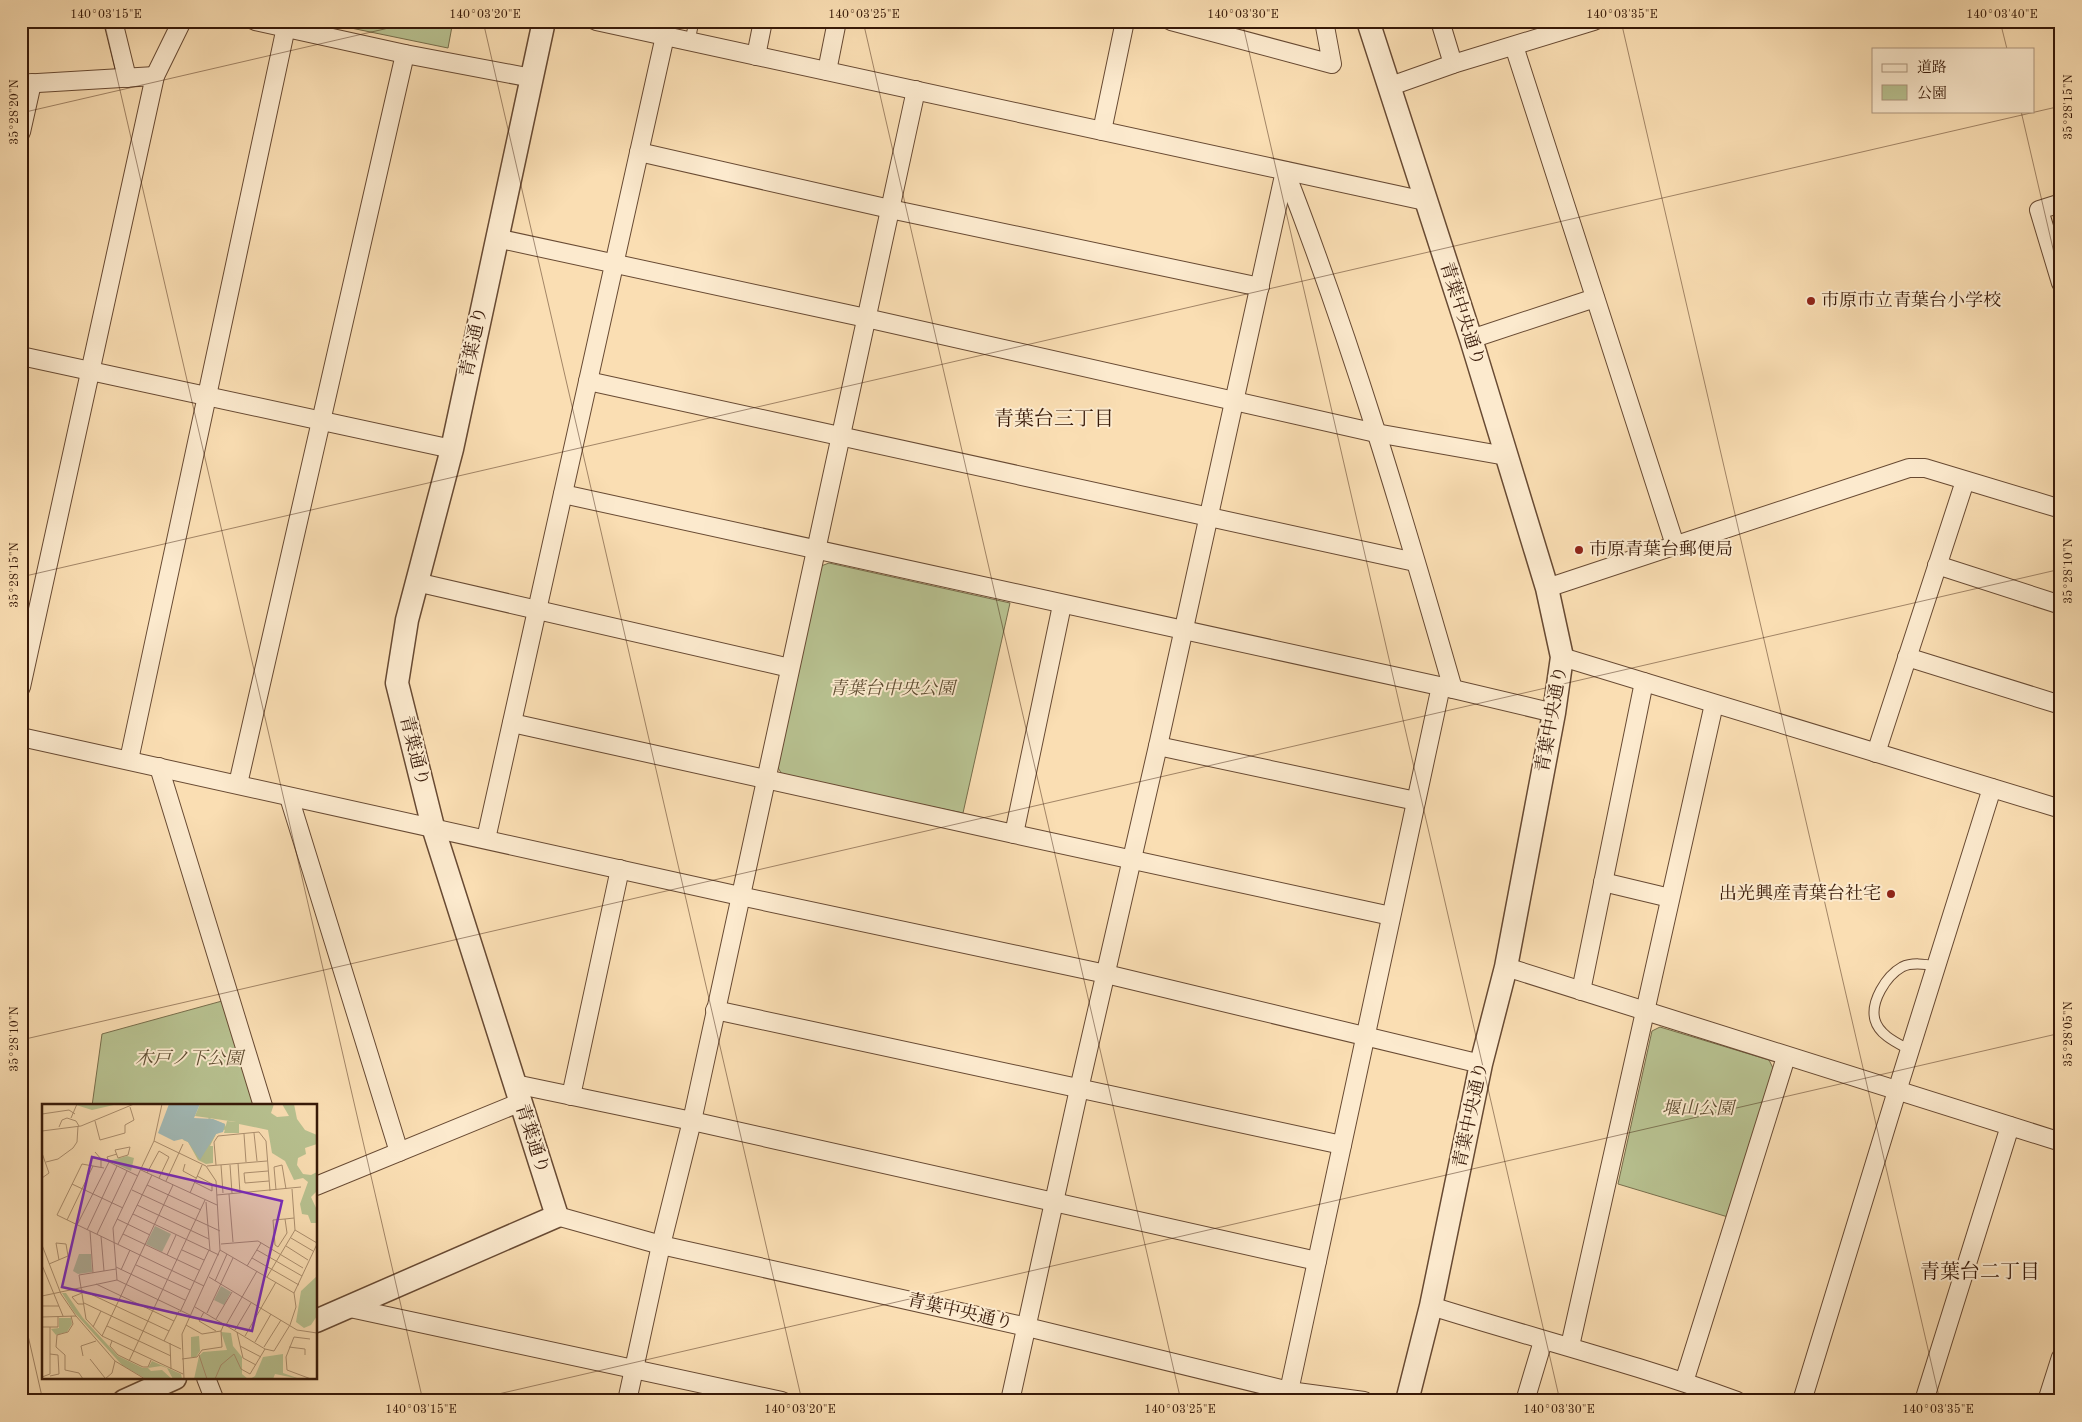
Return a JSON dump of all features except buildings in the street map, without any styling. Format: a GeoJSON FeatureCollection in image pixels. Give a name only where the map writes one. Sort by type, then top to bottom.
{"type":"FeatureCollection","features":[{"type":"Feature","properties":{"kind":"street"},"geometry":{"type":"LineString","coordinates":[[113,21],[127,78]]}},
{"type":"Feature","properties":{"kind":"street"},"geometry":{"type":"LineString","coordinates":[[21,687],[155,76],[182,21]]}},
{"type":"Feature","properties":{"kind":"street"},"geometry":{"type":"LineString","coordinates":[[255,21],[405,54],[532,78]]}},
{"type":"Feature","properties":{"kind":"street","name":"青葉通り"},"geometry":{"type":"LineString","coordinates":[[544,21],[452,449],[407,620],[397,682],[433,826],[557,1216]]}},
{"type":"Feature","properties":{"kind":"street"},"geometry":{"type":"LineString","coordinates":[[596,21],[617,23],[665,36],[1426,201]]}},
{"type":"Feature","properties":{"kind":"street"},"geometry":{"type":"LineString","coordinates":[[756,56],[763,21]]}},
{"type":"Feature","properties":{"kind":"street"},"geometry":{"type":"LineString","coordinates":[[827,71],[838,21]]}},
{"type":"Feature","properties":{"kind":"street"},"geometry":{"type":"LineString","coordinates":[[1102,130],[1126,21]]}},
{"type":"Feature","properties":{"kind":"street"},"geometry":{"type":"LineString","coordinates":[[1171,21],[1332,64],[1324,21]]}},
{"type":"Feature","properties":{"kind":"street","name":"青葉中央通り"},"geometry":{"type":"LineString","coordinates":[[1368,21],[1471,339],[1547,588],[1562,657],[1554,713],[1506,967],[1481,1064],[1431,1306],[1407,1401]]}},
{"type":"Feature","properties":{"kind":"street"},"geometry":{"type":"LineString","coordinates":[[1440,21],[1453,64]]}},
{"type":"Feature","properties":{"kind":"street"},"geometry":{"type":"LineString","coordinates":[[1388,87],[1453,64],[1514,46],[1546,28],[1594,21]]}},
{"type":"Feature","properties":{"kind":"street"},"geometry":{"type":"LineString","coordinates":[[129,760],[286,27]]}},
{"type":"Feature","properties":{"kind":"street"},"geometry":{"type":"LineString","coordinates":[[486,839],[665,36]]}},
{"type":"Feature","properties":{"kind":"street"},"geometry":{"type":"LineString","coordinates":[[1514,46],[1675,545]]}},
{"type":"Feature","properties":{"kind":"street"},"geometry":{"type":"LineString","coordinates":[[238,784],[405,54]]}},
{"type":"Feature","properties":{"kind":"street"},"geometry":{"type":"LineString","coordinates":[[21,132],[26,84],[155,76]]}},
{"type":"Feature","properties":{"kind":"street"},"geometry":{"type":"LineString","coordinates":[[627,1401],[661,1244],[692,1121],[916,90]]}},
{"type":"Feature","properties":{"kind":"street"},"geometry":{"type":"LineString","coordinates":[[639,152],[890,209],[1260,287]]}},
{"type":"Feature","properties":{"kind":"street"},"geometry":{"type":"LineString","coordinates":[[1010,1401],[1184,631],[1285,171]]}},
{"type":"Feature","properties":{"kind":"street"},"geometry":{"type":"LineString","coordinates":[[1279,1393],[1317,1261],[1416,802],[1447,688],[1415,562],[1376,432],[1308,228],[1285,171]]}},
{"type":"Feature","properties":{"kind":"street"},"geometry":{"type":"LineString","coordinates":[[2061,203],[2039,210],[2061,283]]}},
{"type":"Feature","properties":{"kind":"street"},"geometry":{"type":"LineString","coordinates":[[496,238],[866,318],[1376,432],[1506,456]]}},
{"type":"Feature","properties":{"kind":"street"},"geometry":{"type":"LineString","coordinates":[[1471,339],[1595,298]]}},
{"type":"Feature","properties":{"kind":"street"},"geometry":{"type":"LineString","coordinates":[[21,356],[452,449]]}},
{"type":"Feature","properties":{"kind":"street"},"geometry":{"type":"LineString","coordinates":[[588,381],[1415,562]]}},
{"type":"Feature","properties":{"kind":"street"},"geometry":{"type":"LineString","coordinates":[[1547,588],[1909,468],[1925,468],[2061,509]]}},
{"type":"Feature","properties":{"kind":"street"},"geometry":{"type":"LineString","coordinates":[[1876,753],[1965,481]]}},
{"type":"Feature","properties":{"kind":"street"},"geometry":{"type":"LineString","coordinates":[[563,494],[1554,713]]}},
{"type":"Feature","properties":{"kind":"street"},"geometry":{"type":"LineString","coordinates":[[1937,565],[2061,605]]}},
{"type":"Feature","properties":{"kind":"street"},"geometry":{"type":"LineString","coordinates":[[416,582],[790,668]]}},
{"type":"Feature","properties":{"kind":"street"},"geometry":{"type":"LineString","coordinates":[[1014,834],[1062,605]]}},
{"type":"Feature","properties":{"kind":"street"},"geometry":{"type":"LineString","coordinates":[[1562,657],[2061,809]]}},
{"type":"Feature","properties":{"kind":"street"},"geometry":{"type":"LineString","coordinates":[[1907,657],[2061,705]]}},
{"type":"Feature","properties":{"kind":"street"},"geometry":{"type":"LineString","coordinates":[[1581,991],[1644,682]]}},
{"type":"Feature","properties":{"kind":"street"},"geometry":{"type":"LineString","coordinates":[[1570,1346],[1714,704]]}},
{"type":"Feature","properties":{"kind":"street"},"geometry":{"type":"LineString","coordinates":[[512,723],[1391,916]]}},
{"type":"Feature","properties":{"kind":"street"},"geometry":{"type":"LineString","coordinates":[[21,736],[289,797],[433,826],[740,896],[1106,974],[1365,1038],[1481,1064]]}},
{"type":"Feature","properties":{"kind":"street"},"geometry":{"type":"LineString","coordinates":[[1158,746],[1416,802]]}},
{"type":"Feature","properties":{"kind":"street"},"geometry":{"type":"LineString","coordinates":[[159,767],[262,1104]]}},
{"type":"Feature","properties":{"kind":"street"},"geometry":{"type":"LineString","coordinates":[[1802,1401],[1992,788]]}},
{"type":"Feature","properties":{"kind":"street"},"geometry":{"type":"LineString","coordinates":[[289,797],[399,1152]]}},
{"type":"Feature","properties":{"kind":"street"},"geometry":{"type":"LineString","coordinates":[[571,1096],[620,869]]}},
{"type":"Feature","properties":{"kind":"street"},"geometry":{"type":"LineString","coordinates":[[1603,882],[1670,898]]}},
{"type":"Feature","properties":{"kind":"street"},"geometry":{"type":"LineString","coordinates":[[1506,967],[1786,1057],[2061,1142]]}},
{"type":"Feature","properties":{"kind":"street"},"geometry":{"type":"LineString","coordinates":[[715,1010],[1342,1145]]}},
{"type":"Feature","properties":{"kind":"street"},"geometry":{"type":"LineString","coordinates":[[1684,1382],[1786,1057]]}},
{"type":"Feature","properties":{"kind":"street"},"geometry":{"type":"LineString","coordinates":[[318,1185],[399,1152],[518,1093],[571,1096],[692,1121],[1317,1261]]}},
{"type":"Feature","properties":{"kind":"street"},"geometry":{"type":"LineString","coordinates":[[1924,1401],[2010,1126]]}},
{"type":"Feature","properties":{"kind":"street"},"geometry":{"type":"LineString","coordinates":[[318,1320],[350,1308],[557,1216]]}},
{"type":"Feature","properties":{"kind":"street","name":"青葉中央通り"},"geometry":{"type":"LineString","coordinates":[[557,1216],[661,1244],[1028,1327],[1279,1393],[1364,1401]]}},
{"type":"Feature","properties":{"kind":"street"},"geometry":{"type":"LineString","coordinates":[[1431,1306],[1543,1341],[1570,1346],[1737,1401]]}},
{"type":"Feature","properties":{"kind":"street"},"geometry":{"type":"LineString","coordinates":[[350,1308],[782,1401]]}},
{"type":"Feature","properties":{"kind":"street"},"geometry":{"type":"LineString","coordinates":[[1525,1401],[1543,1341]]}},
{"type":"Feature","properties":{"kind":"street"},"geometry":{"type":"LineString","coordinates":[[2047,1401],[2061,1357]]}},
{"type":"Feature","properties":{"kind":"street"},"geometry":{"type":"LineString","coordinates":[[124,1401],[171,1380]]}},
{"type":"Feature","properties":{"kind":"street"},"geometry":{"type":"LineString","coordinates":[[207,1380],[215,1401]]}},
{"type":"Feature","properties":{"kind":"lane"},"geometry":{"type":"LineString","coordinates":[[690,41],[694,21]]}},
{"type":"Feature","properties":{"kind":"lane"},"geometry":{"type":"LineString","coordinates":[[1910,1050],[1888,1038],[1875,1020],[1877,996],[1888,978],[1902,966],[1920,963],[1936,966]]}},
{"type":"Feature","properties":{"kind":"green space"},"geometry":{"type":"Polygon","coordinates":[[[317,21],[453,21],[448,48],[317,21]]]}},
{"type":"Feature","properties":{"kind":"green space","name":"青葉台中央公園"},"geometry":{"type":"Polygon","coordinates":[[[829,563],[1010,603],[963,813],[783,776],[777,766],[821,566],[829,563]]]}},
{"type":"Feature","properties":{"kind":"green space","name":"木戸ノ下公園"},"geometry":{"type":"Polygon","coordinates":[[[222,1001],[254,1104],[92,1104],[102,1034],[222,1001]]]}},
{"type":"Feature","properties":{"kind":"green space","name":"堰山公園"},"geometry":{"type":"Polygon","coordinates":[[[1660,1027],[1769,1060],[1774,1070],[1728,1217],[1618,1184],[1652,1031],[1660,1027]]]}},
{"type":"Feature","properties":{"kind":"place","name":"市原市立青葉台小学校"},"geometry":{"type":"Point","coordinates":[1811,301]}},
{"type":"Feature","properties":{"kind":"place","name":"市原青葉台郵便局"},"geometry":{"type":"Point","coordinates":[1579,550]}},
{"type":"Feature","properties":{"kind":"place","name":"出光興産青葉台社宅"},"geometry":{"type":"Point","coordinates":[1891,894]}},
{"type":"Feature","properties":{"kind":"district","name":"青葉台三丁目"},"geometry":{"type":"Point","coordinates":[1054,420]}},
{"type":"Feature","properties":{"kind":"district","name":"青葉台二丁目"},"geometry":{"type":"Point","coordinates":[1980,1273]}}]}
